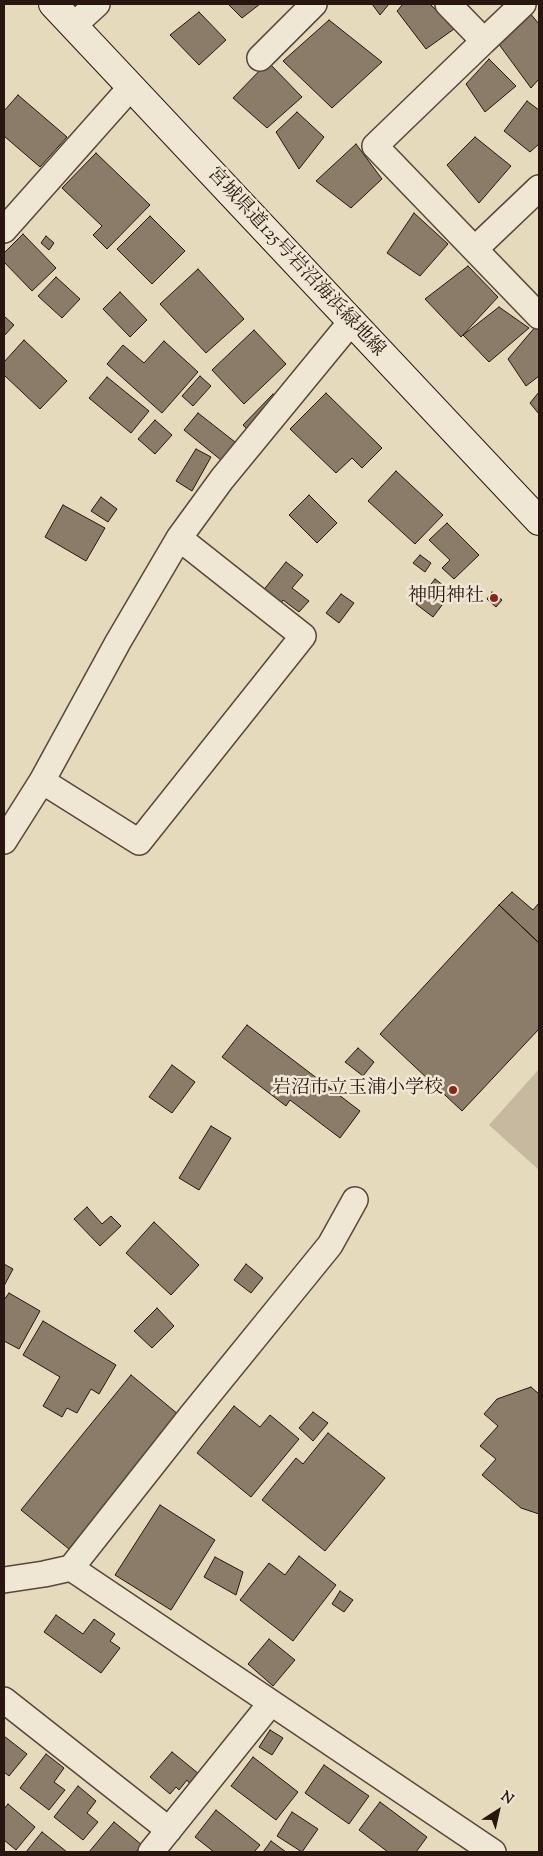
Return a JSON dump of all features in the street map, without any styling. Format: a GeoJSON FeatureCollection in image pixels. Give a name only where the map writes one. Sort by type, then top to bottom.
{"type":"FeatureCollection","features":[{"type":"Feature","properties":{"kind":"main road","name":"宮城県道125号岩沼海浜緑地線"},"geometry":{"type":"LineString","coordinates":[[52,4],[539,521]]}},
{"type":"Feature","properties":{"kind":"street"},"geometry":{"type":"LineString","coordinates":[[73,26],[97,4]]}},
{"type":"Feature","properties":{"kind":"street"},"geometry":{"type":"LineString","coordinates":[[260,58],[314,4]]}},
{"type":"Feature","properties":{"kind":"street"},"geometry":{"type":"LineString","coordinates":[[448,4],[484,41]]}},
{"type":"Feature","properties":{"kind":"street"},"geometry":{"type":"LineString","coordinates":[[523,4],[375,146],[539,316]]}},
{"type":"Feature","properties":{"kind":"street"},"geometry":{"type":"LineString","coordinates":[[4,230],[130,87]]}},
{"type":"Feature","properties":{"kind":"street"},"geometry":{"type":"LineString","coordinates":[[475,249],[539,188]]}},
{"type":"Feature","properties":{"kind":"street"},"geometry":{"type":"LineString","coordinates":[[4,841],[42,781],[118,642],[179,538],[222,479],[351,322]]}},
{"type":"Feature","properties":{"kind":"street"},"geometry":{"type":"LineString","coordinates":[[42,781],[139,842],[303,636],[179,538]]}},
{"type":"Feature","properties":{"kind":"street"},"geometry":{"type":"LineString","coordinates":[[4,1580],[71,1568],[330,1244],[355,1200]]}},
{"type":"Feature","properties":{"kind":"street"},"geometry":{"type":"LineString","coordinates":[[71,1568],[493,1852]]}},
{"type":"Feature","properties":{"kind":"street"},"geometry":{"type":"LineString","coordinates":[[4,1700],[169,1830]]}},
{"type":"Feature","properties":{"kind":"street"},"geometry":{"type":"LineString","coordinates":[[151,1852],[271,1703]]}},
{"type":"Feature","properties":{"kind":"shaded area"},"geometry":{"type":"Polygon","coordinates":[[[539,1069],[539,1170],[489,1125],[539,1069]]]}},
{"type":"Feature","properties":{"kind":"building"},"geometry":{"type":"Polygon","coordinates":[[[228,4],[260,4],[242,18],[228,4]]]}},
{"type":"Feature","properties":{"kind":"building"},"geometry":{"type":"Polygon","coordinates":[[[372,4],[389,4],[380,15],[372,4]]]}},
{"type":"Feature","properties":{"kind":"building"},"geometry":{"type":"Polygon","coordinates":[[[403,4],[430,4],[454,29],[426,49],[397,11],[403,4]]]}},
{"type":"Feature","properties":{"kind":"building"},"geometry":{"type":"Polygon","coordinates":[[[199,12],[226,40],[199,65],[170,35],[199,12]]]}},
{"type":"Feature","properties":{"kind":"building"},"geometry":{"type":"Polygon","coordinates":[[[529,12],[539,24],[539,79],[531,88],[498,43],[529,12]]]}},
{"type":"Feature","properties":{"kind":"building"},"geometry":{"type":"Polygon","coordinates":[[[329,20],[382,62],[332,108],[283,61],[329,20]]]}},
{"type":"Feature","properties":{"kind":"building"},"geometry":{"type":"Polygon","coordinates":[[[489,59],[516,86],[485,112],[466,84],[489,59]]]}},
{"type":"Feature","properties":{"kind":"building"},"geometry":{"type":"Polygon","coordinates":[[[268,62],[302,97],[267,128],[233,98],[268,62]]]}},
{"type":"Feature","properties":{"kind":"building"},"geometry":{"type":"Polygon","coordinates":[[[18,95],[67,137],[40,167],[4,136],[4,111],[18,95]]]}},
{"type":"Feature","properties":{"kind":"building"},"geometry":{"type":"Polygon","coordinates":[[[527,101],[539,110],[539,144],[530,152],[504,131],[527,101]]]}},
{"type":"Feature","properties":{"kind":"building"},"geometry":{"type":"Polygon","coordinates":[[[297,112],[324,137],[299,169],[276,132],[297,112]]]}},
{"type":"Feature","properties":{"kind":"building"},"geometry":{"type":"Polygon","coordinates":[[[475,137],[511,166],[479,203],[447,165],[475,137]]]}},
{"type":"Feature","properties":{"kind":"building"},"geometry":{"type":"Polygon","coordinates":[[[356,144],[382,179],[351,208],[316,181],[356,144]]]}},
{"type":"Feature","properties":{"kind":"building"},"geometry":{"type":"Polygon","coordinates":[[[96,153],[150,205],[107,249],[93,235],[102,226],[62,188],[96,153]]]}},
{"type":"Feature","properties":{"kind":"building"},"geometry":{"type":"Polygon","coordinates":[[[414,213],[448,244],[420,276],[387,253],[414,213]]]}},
{"type":"Feature","properties":{"kind":"building"},"geometry":{"type":"Polygon","coordinates":[[[150,216],[185,251],[152,284],[117,249],[150,216]]]}},
{"type":"Feature","properties":{"kind":"building"},"geometry":{"type":"Polygon","coordinates":[[[23,234],[56,268],[32,291],[4,262],[4,253],[23,234]]]}},
{"type":"Feature","properties":{"kind":"building"},"geometry":{"type":"Polygon","coordinates":[[[46,236],[54,243],[49,250],[41,243],[46,236]]]}},
{"type":"Feature","properties":{"kind":"building"},"geometry":{"type":"Polygon","coordinates":[[[468,266],[498,297],[461,337],[425,299],[468,266]]]}},
{"type":"Feature","properties":{"kind":"building"},"geometry":{"type":"Polygon","coordinates":[[[198,269],[244,319],[206,353],[160,304],[198,269]]]}},
{"type":"Feature","properties":{"kind":"building"},"geometry":{"type":"Polygon","coordinates":[[[56,277],[80,299],[62,318],[38,296],[56,277]]]}},
{"type":"Feature","properties":{"kind":"building"},"geometry":{"type":"Polygon","coordinates":[[[120,292],[147,320],[130,337],[103,309],[120,292]]]}},
{"type":"Feature","properties":{"kind":"building"},"geometry":{"type":"Polygon","coordinates":[[[499,307],[529,328],[489,362],[463,335],[499,307]]]}},
{"type":"Feature","properties":{"kind":"building"},"geometry":{"type":"Polygon","coordinates":[[[4,316],[14,325],[4,336],[4,316]]]}},
{"type":"Feature","properties":{"kind":"building"},"geometry":{"type":"Polygon","coordinates":[[[536,326],[539,329],[539,376],[526,386],[508,359],[536,326]]]}},
{"type":"Feature","properties":{"kind":"building"},"geometry":{"type":"Polygon","coordinates":[[[254,330],[286,364],[244,404],[212,370],[254,330]]]}},
{"type":"Feature","properties":{"kind":"building"},"geometry":{"type":"Polygon","coordinates":[[[24,340],[67,381],[40,409],[4,375],[4,362],[24,340]]]}},
{"type":"Feature","properties":{"kind":"building"},"geometry":{"type":"Polygon","coordinates":[[[164,341],[198,372],[162,413],[107,364],[123,345],[144,363],[164,341]]]}},
{"type":"Feature","properties":{"kind":"building"},"geometry":{"type":"Polygon","coordinates":[[[200,376],[211,386],[193,406],[182,396],[200,376]]]}},
{"type":"Feature","properties":{"kind":"building"},"geometry":{"type":"Polygon","coordinates":[[[107,377],[149,411],[131,433],[89,398],[107,377]]]}},
{"type":"Feature","properties":{"kind":"building"},"geometry":{"type":"Polygon","coordinates":[[[539,392],[539,414],[530,403],[539,392]]]}},
{"type":"Feature","properties":{"kind":"building"},"geometry":{"type":"Polygon","coordinates":[[[326,393],[382,448],[362,468],[352,458],[336,473],[290,429],[326,393]]]}},
{"type":"Feature","properties":{"kind":"building"},"geometry":{"type":"Polygon","coordinates":[[[273,394],[280,401],[251,433],[243,425],[273,394]]]}},
{"type":"Feature","properties":{"kind":"building"},"geometry":{"type":"Polygon","coordinates":[[[198,413],[235,442],[221,460],[184,430],[198,413]]]}},
{"type":"Feature","properties":{"kind":"building"},"geometry":{"type":"Polygon","coordinates":[[[155,420],[172,435],[155,454],[138,439],[155,420]]]}},
{"type":"Feature","properties":{"kind":"building"},"geometry":{"type":"Polygon","coordinates":[[[196,449],[211,457],[192,491],[176,481],[196,449]]]}},
{"type":"Feature","properties":{"kind":"building"},"geometry":{"type":"Polygon","coordinates":[[[396,471],[443,515],[415,544],[368,501],[396,471]]]}},
{"type":"Feature","properties":{"kind":"building"},"geometry":{"type":"Polygon","coordinates":[[[309,495],[337,523],[317,543],[289,515],[309,495]]]}},
{"type":"Feature","properties":{"kind":"building"},"geometry":{"type":"Polygon","coordinates":[[[101,497],[117,509],[108,522],[91,511],[101,497]]]}},
{"type":"Feature","properties":{"kind":"building"},"geometry":{"type":"Polygon","coordinates":[[[63,505],[105,528],[86,561],[45,537],[63,505]]]}},
{"type":"Feature","properties":{"kind":"building"},"geometry":{"type":"Polygon","coordinates":[[[447,523],[479,555],[454,579],[442,568],[450,560],[429,540],[447,523]]]}},
{"type":"Feature","properties":{"kind":"building"},"geometry":{"type":"Polygon","coordinates":[[[420,555],[431,563],[425,572],[413,563],[420,555]]]}},
{"type":"Feature","properties":{"kind":"building"},"geometry":{"type":"Polygon","coordinates":[[[286,562],[303,575],[292,588],[309,601],[299,612],[283,600],[279,606],[262,592],[286,562]]]}},
{"type":"Feature","properties":{"kind":"building"},"geometry":{"type":"Polygon","coordinates":[[[435,579],[452,592],[433,617],[416,604],[435,579]]]}},
{"type":"Feature","properties":{"kind":"building"},"geometry":{"type":"Polygon","coordinates":[[[492,592],[502,600],[496,607],[487,599],[492,592]]]}},
{"type":"Feature","properties":{"kind":"building"},"geometry":{"type":"Polygon","coordinates":[[[341,594],[354,603],[339,623],[326,613],[341,594]]]}},
{"type":"Feature","properties":{"kind":"building"},"geometry":{"type":"Polygon","coordinates":[[[512,892],[533,910],[539,903],[539,943],[499,905],[512,892]]]}},
{"type":"Feature","properties":{"kind":"building"},"geometry":{"type":"Polygon","coordinates":[[[499,905],[539,943],[539,1029],[462,1111],[380,1034],[499,905]]]}},
{"type":"Feature","properties":{"kind":"building"},"geometry":{"type":"Polygon","coordinates":[[[247,1025],[360,1111],[340,1138],[290,1100],[286,1106],[222,1057],[247,1025]]]}},
{"type":"Feature","properties":{"kind":"building"},"geometry":{"type":"Polygon","coordinates":[[[358,1048],[374,1062],[363,1076],[345,1062],[358,1048]]]}},
{"type":"Feature","properties":{"kind":"building"},"geometry":{"type":"Polygon","coordinates":[[[172,1065],[195,1082],[172,1113],[149,1097],[172,1065]]]}},
{"type":"Feature","properties":{"kind":"building"},"geometry":{"type":"Polygon","coordinates":[[[211,1126],[231,1138],[199,1190],[179,1178],[211,1126]]]}},
{"type":"Feature","properties":{"kind":"building"},"geometry":{"type":"Polygon","coordinates":[[[87,1207],[102,1224],[111,1216],[121,1226],[100,1246],[74,1219],[87,1207]]]}},
{"type":"Feature","properties":{"kind":"building"},"geometry":{"type":"Polygon","coordinates":[[[154,1222],[199,1265],[171,1295],[126,1253],[154,1222]]]}},
{"type":"Feature","properties":{"kind":"building"},"geometry":{"type":"Polygon","coordinates":[[[4,1264],[13,1269],[4,1286],[4,1264]]]}},
{"type":"Feature","properties":{"kind":"building"},"geometry":{"type":"Polygon","coordinates":[[[246,1264],[263,1278],[251,1293],[234,1280],[246,1264]]]}},
{"type":"Feature","properties":{"kind":"building"},"geometry":{"type":"Polygon","coordinates":[[[9,1293],[40,1311],[19,1349],[4,1341],[4,1300],[9,1293]]]}},
{"type":"Feature","properties":{"kind":"building"},"geometry":{"type":"Polygon","coordinates":[[[157,1308],[174,1326],[152,1348],[134,1331],[157,1308]]]}},
{"type":"Feature","properties":{"kind":"building"},"geometry":{"type":"Polygon","coordinates":[[[43,1321],[116,1365],[99,1394],[91,1389],[77,1413],[67,1408],[62,1417],[43,1406],[60,1377],[23,1355],[43,1321]]]}},
{"type":"Feature","properties":{"kind":"building"},"geometry":{"type":"Polygon","coordinates":[[[131,1375],[179,1415],[69,1549],[21,1510],[131,1375]]]}},
{"type":"Feature","properties":{"kind":"building"},"geometry":{"type":"Polygon","coordinates":[[[531,1387],[539,1394],[539,1514],[521,1508],[482,1475],[496,1459],[480,1446],[498,1426],[484,1414],[497,1399],[531,1387]]]}},
{"type":"Feature","properties":{"kind":"building"},"geometry":{"type":"Polygon","coordinates":[[[234,1406],[260,1427],[270,1415],[299,1439],[251,1497],[197,1453],[234,1406]]]}},
{"type":"Feature","properties":{"kind":"building"},"geometry":{"type":"Polygon","coordinates":[[[313,1412],[328,1423],[313,1441],[299,1428],[313,1412]]]}},
{"type":"Feature","properties":{"kind":"building"},"geometry":{"type":"Polygon","coordinates":[[[328,1433],[385,1478],[325,1551],[262,1500],[296,1458],[303,1464],[328,1433]]]}},
{"type":"Feature","properties":{"kind":"building"},"geometry":{"type":"Polygon","coordinates":[[[160,1505],[215,1540],[171,1610],[115,1575],[160,1505]]]}},
{"type":"Feature","properties":{"kind":"building"},"geometry":{"type":"Polygon","coordinates":[[[299,1556],[336,1585],[293,1641],[240,1600],[269,1563],[285,1575],[299,1556]]]}},
{"type":"Feature","properties":{"kind":"building"},"geometry":{"type":"Polygon","coordinates":[[[215,1557],[243,1572],[236,1595],[204,1577],[215,1557]]]}},
{"type":"Feature","properties":{"kind":"building"},"geometry":{"type":"Polygon","coordinates":[[[340,1591],[353,1600],[344,1612],[332,1604],[340,1591]]]}},
{"type":"Feature","properties":{"kind":"building"},"geometry":{"type":"Polygon","coordinates":[[[56,1615],[83,1634],[94,1619],[115,1634],[110,1641],[120,1648],[101,1673],[44,1632],[56,1615]]]}},
{"type":"Feature","properties":{"kind":"building"},"geometry":{"type":"Polygon","coordinates":[[[269,1639],[295,1660],[273,1686],[248,1664],[269,1639]]]}},
{"type":"Feature","properties":{"kind":"building"},"geometry":{"type":"Polygon","coordinates":[[[270,1730],[283,1738],[272,1755],[259,1747],[270,1730]]]}},
{"type":"Feature","properties":{"kind":"building"},"geometry":{"type":"Polygon","coordinates":[[[4,1736],[27,1754],[9,1776],[4,1772],[4,1736]]]}},
{"type":"Feature","properties":{"kind":"building"},"geometry":{"type":"Polygon","coordinates":[[[172,1752],[199,1774],[190,1784],[187,1780],[179,1790],[176,1787],[170,1794],[150,1777],[172,1752]]]}},
{"type":"Feature","properties":{"kind":"building"},"geometry":{"type":"Polygon","coordinates":[[[46,1754],[64,1768],[54,1782],[65,1790],[49,1810],[20,1788],[46,1754]]]}},
{"type":"Feature","properties":{"kind":"building"},"geometry":{"type":"Polygon","coordinates":[[[253,1757],[298,1792],[276,1820],[231,1786],[253,1757]]]}},
{"type":"Feature","properties":{"kind":"building"},"geometry":{"type":"Polygon","coordinates":[[[324,1765],[369,1796],[349,1824],[305,1793],[324,1765]]]}},
{"type":"Feature","properties":{"kind":"building"},"geometry":{"type":"Polygon","coordinates":[[[78,1786],[96,1801],[87,1813],[98,1822],[83,1840],[54,1817],[78,1786]]]}},
{"type":"Feature","properties":{"kind":"building"},"geometry":{"type":"Polygon","coordinates":[[[380,1802],[427,1837],[416,1852],[388,1852],[359,1830],[380,1802]]]}},
{"type":"Feature","properties":{"kind":"building"},"geometry":{"type":"Polygon","coordinates":[[[8,1804],[35,1827],[16,1850],[4,1840],[4,1809],[8,1804]]]}},
{"type":"Feature","properties":{"kind":"building"},"geometry":{"type":"Polygon","coordinates":[[[216,1810],[260,1845],[254,1852],[214,1852],[195,1837],[216,1810]]]}},
{"type":"Feature","properties":{"kind":"building"},"geometry":{"type":"Polygon","coordinates":[[[292,1812],[318,1829],[302,1852],[277,1836],[292,1812]]]}},
{"type":"Feature","properties":{"kind":"building"},"geometry":{"type":"Polygon","coordinates":[[[114,1822],[142,1845],[136,1852],[89,1852],[114,1822]]]}},
{"type":"Feature","properties":{"kind":"building"},"geometry":{"type":"Polygon","coordinates":[[[42,1832],[67,1852],[26,1852],[42,1832]]]}},
{"type":"Feature","properties":{"kind":"building"},"geometry":{"type":"Polygon","coordinates":[[[271,1841],[286,1852],[263,1852],[271,1841]]]}},
{"type":"Feature","properties":{"kind":"place","name":"神明神社"},"geometry":{"type":"Point","coordinates":[494,598]}},
{"type":"Feature","properties":{"kind":"place","name":"岩沼市立玉浦小学校"},"geometry":{"type":"Point","coordinates":[453,1090]}}]}
